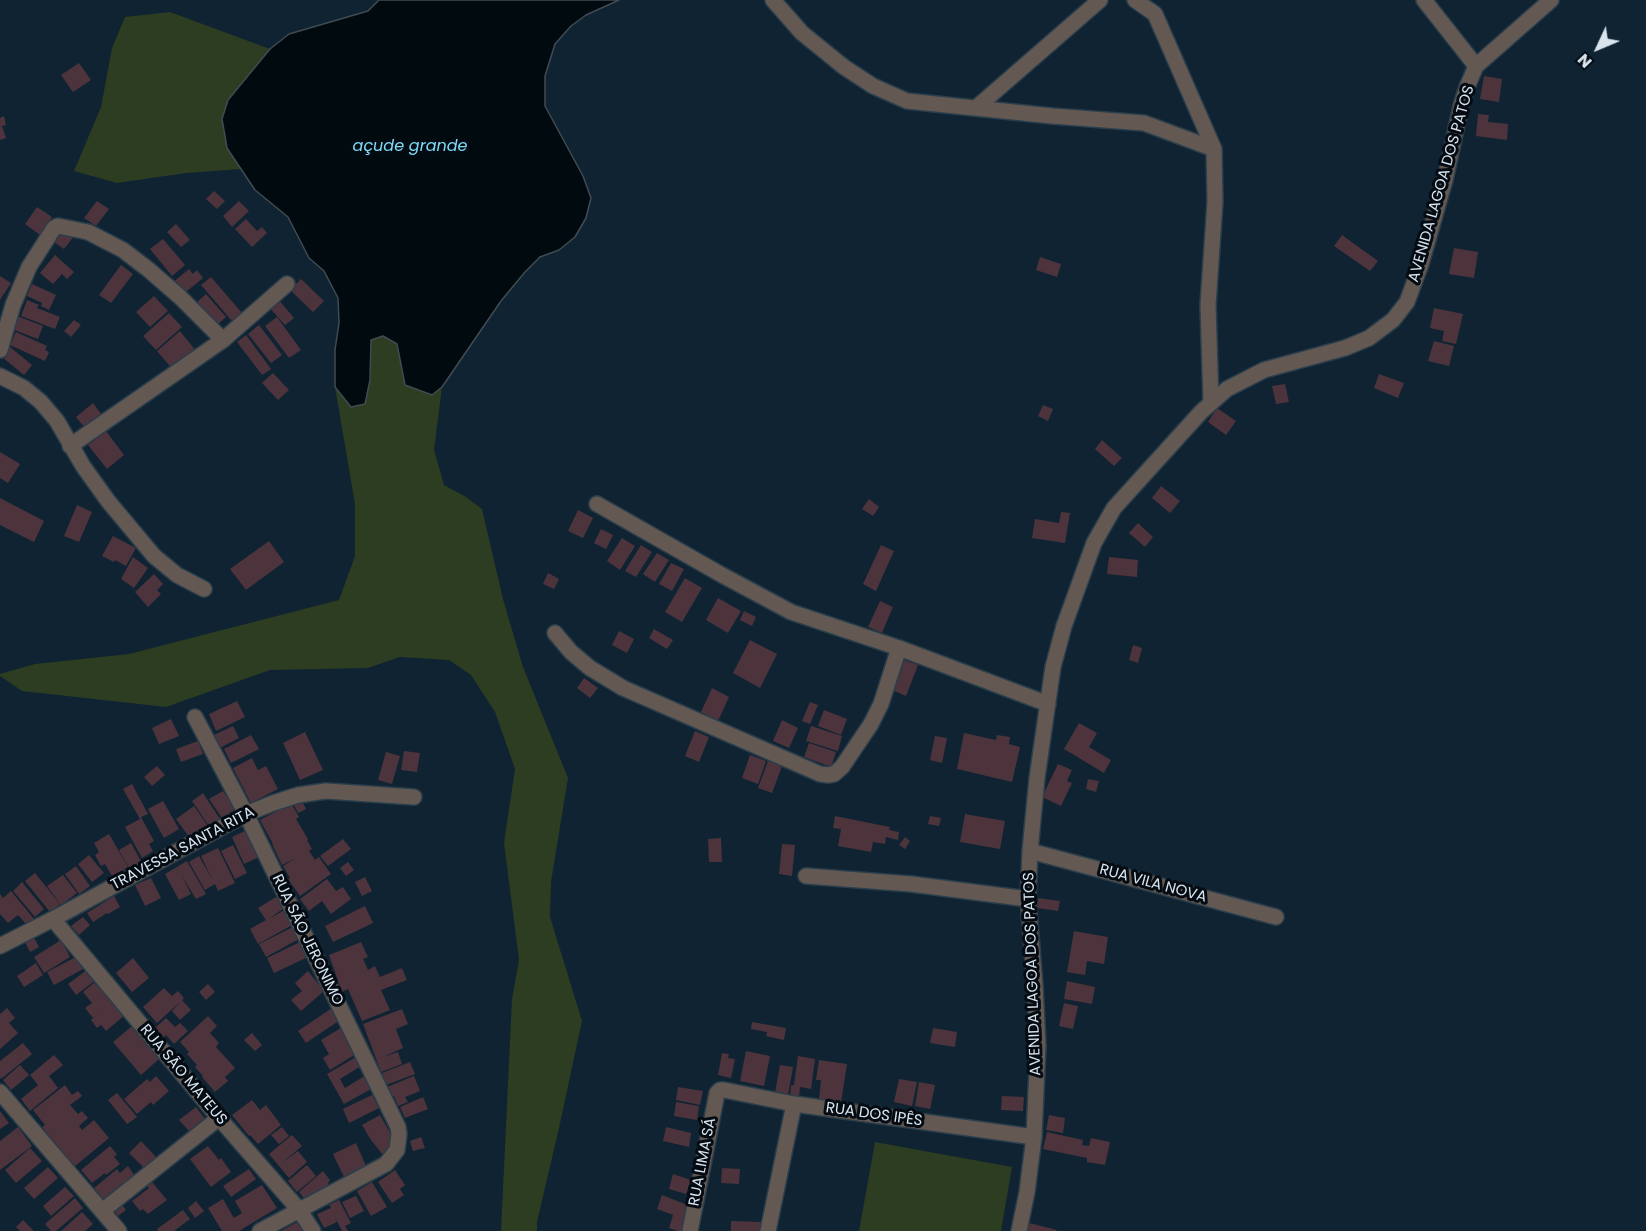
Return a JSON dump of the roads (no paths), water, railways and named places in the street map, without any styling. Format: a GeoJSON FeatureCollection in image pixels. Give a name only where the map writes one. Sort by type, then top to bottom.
{"type":"FeatureCollection","features":[{"type":"Feature","properties":{"kind":"street"},"geometry":{"type":"LineString","coordinates":[[773,0],[802,33],[844,67],[873,86],[907,101],[1144,123],[1214,149]]}},
{"type":"Feature","properties":{"kind":"street"},"geometry":{"type":"LineString","coordinates":[[977,107],[1100,0]]}},
{"type":"Feature","properties":{"kind":"street"},"geometry":{"type":"LineString","coordinates":[[1135,0],[1155,14],[1214,149],[1215,202],[1208,304],[1211,403]]}},
{"type":"Feature","properties":{"kind":"street"},"geometry":{"type":"LineString","coordinates":[[1424,0],[1476,66]]}},
{"type":"Feature","properties":{"kind":"street","name":"AVENIDA LAGOA DOS PATOS"},"geometry":{"type":"LineString","coordinates":[[1019,1231],[1034,1137],[1038,1045],[1028,899],[1037,778],[1053,667],[1064,626],[1094,543],[1114,508],[1201,412],[1227,389],[1264,370],[1345,348],[1369,338],[1393,320],[1407,302],[1421,264],[1461,106],[1476,66],[1551,0]]}},
{"type":"Feature","properties":{"kind":"street"},"geometry":{"type":"LineString","coordinates":[[0,350],[13,304],[29,267],[58,225],[88,232],[123,250],[180,297],[223,340]]}},
{"type":"Feature","properties":{"kind":"street"},"geometry":{"type":"LineString","coordinates":[[70,446],[223,340],[287,284]]}},
{"type":"Feature","properties":{"kind":"street"},"geometry":{"type":"LineString","coordinates":[[0,376],[24,388],[41,402],[57,421],[70,446],[108,501],[154,556],[177,575],[204,589]]}},
{"type":"Feature","properties":{"kind":"street"},"geometry":{"type":"LineString","coordinates":[[597,504],[791,612],[898,648],[1048,704]]}},
{"type":"Feature","properties":{"kind":"street"},"geometry":{"type":"LineString","coordinates":[[555,633],[571,652],[590,668],[623,688],[820,774],[828,775],[834,774],[842,767],[871,724],[881,704],[898,648]]}},
{"type":"Feature","properties":{"kind":"street","name":"RUA SÃO JERONIMO"},"geometry":{"type":"LineString","coordinates":[[195,717],[246,814],[398,1127],[400,1141],[397,1150],[386,1164],[300,1211]]}},
{"type":"Feature","properties":{"kind":"street","name":"TRAVESSA SANTA RITA"},"geometry":{"type":"LineString","coordinates":[[0,946],[246,814],[298,795],[326,791],[414,797]]}},
{"type":"Feature","properties":{"kind":"street","name":"RUA VILA NOVA"},"geometry":{"type":"LineString","coordinates":[[1030,851],[1276,917]]}},
{"type":"Feature","properties":{"kind":"street"},"geometry":{"type":"LineString","coordinates":[[806,876],[911,884],[1028,899]]}},
{"type":"Feature","properties":{"kind":"street","name":"RUA SÃO MATEUS"},"geometry":{"type":"LineString","coordinates":[[53,919],[300,1211],[313,1231]]}},
{"type":"Feature","properties":{"kind":"street","name":"RUA DOS IPÊS"},"geometry":{"type":"LineString","coordinates":[[717,1093],[724,1090],[794,1104],[1034,1137]]}},
{"type":"Feature","properties":{"kind":"street"},"geometry":{"type":"LineString","coordinates":[[0,1092],[119,1231]]}},
{"type":"Feature","properties":{"kind":"street","name":"RUA LIMA SÁ"},"geometry":{"type":"LineString","coordinates":[[690,1231],[717,1093]]}},
{"type":"Feature","properties":{"kind":"street"},"geometry":{"type":"LineString","coordinates":[[768,1231],[794,1104]]}},
{"type":"Feature","properties":{"kind":"street"},"geometry":{"type":"LineString","coordinates":[[102,1211],[219,1118]]}},
{"type":"Feature","properties":{"kind":"street"},"geometry":{"type":"LineString","coordinates":[[260,1231],[300,1211]]}},
{"type":"Feature","properties":{"kind":"water","name":"açude grande"},"geometry":{"type":"Polygon","coordinates":[[[379,0],[619,0],[586,15],[571,26],[555,44],[545,76],[545,106],[583,176],[591,198],[586,218],[575,237],[559,250],[540,257],[525,272],[501,301],[442,387],[432,395],[405,385],[397,344],[383,336],[371,340],[370,380],[365,404],[351,407],[335,387],[335,350],[339,323],[338,298],[324,271],[309,258],[288,217],[255,190],[227,148],[222,119],[228,100],[270,49],[289,34],[368,11],[379,0]]]}}]}
